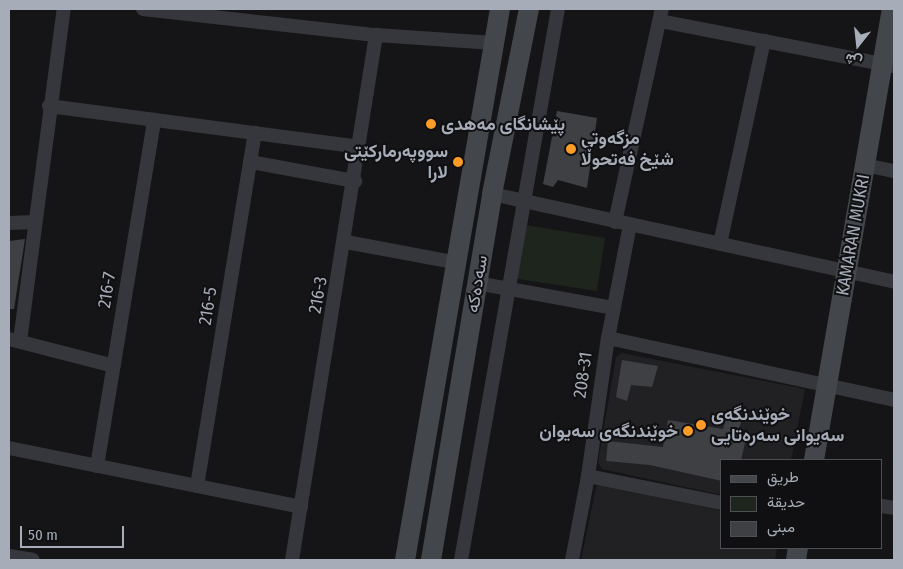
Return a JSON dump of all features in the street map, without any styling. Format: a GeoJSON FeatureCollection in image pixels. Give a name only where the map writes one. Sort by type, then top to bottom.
{"type":"FeatureCollection","features":[{"type":"Feature","properties":{"kind":"main road","name":"سەدەکە"},"geometry":{"type":"LineString","coordinates":[[405,560],[458,263],[500,9]]}},
{"type":"Feature","properties":{"kind":"main road","name":"سەدەکە"},"geometry":{"type":"LineString","coordinates":[[431,560],[492,194],[529,9]]}},
{"type":"Feature","properties":{"kind":"main road","name":"KAMARAN MUKRI"},"geometry":{"type":"LineString","coordinates":[[814,459],[866,165],[888,65],[892,9]]}},
{"type":"Feature","properties":{"kind":"main road"},"geometry":{"type":"LineString","coordinates":[[437,378],[461,379]]}},
{"type":"Feature","properties":{"kind":"main road"},"geometry":{"type":"LineString","coordinates":[[432,413],[444,412],[455,417]]}},
{"type":"Feature","properties":{"kind":"street"},"geometry":{"type":"LineString","coordinates":[[64,9],[49,106],[35,222],[15,340],[114,366]]}},
{"type":"Feature","properties":{"kind":"street"},"geometry":{"type":"LineString","coordinates":[[143,9],[376,35],[494,43]]}},
{"type":"Feature","properties":{"kind":"street"},"geometry":{"type":"LineString","coordinates":[[461,560],[558,9]]}},
{"type":"Feature","properties":{"kind":"street"},"geometry":{"type":"LineString","coordinates":[[615,222],[661,15],[764,41],[888,65]]}},
{"type":"Feature","properties":{"kind":"street","name":"216-3"},"geometry":{"type":"LineString","coordinates":[[292,560],[346,242],[376,35]]}},
{"type":"Feature","properties":{"kind":"street"},"geometry":{"type":"LineString","coordinates":[[720,244],[764,41]]}},
{"type":"Feature","properties":{"kind":"street"},"geometry":{"type":"LineString","coordinates":[[49,106],[360,147]]}},
{"type":"Feature","properties":{"kind":"street","name":"216-7"},"geometry":{"type":"LineString","coordinates":[[97,466],[154,120]]}},
{"type":"Feature","properties":{"kind":"street","name":"216-5"},"geometry":{"type":"LineString","coordinates":[[197,486],[255,133]]}},
{"type":"Feature","properties":{"kind":"street"},"geometry":{"type":"LineString","coordinates":[[250,162],[355,181]]}},
{"type":"Feature","properties":{"kind":"street"},"geometry":{"type":"LineString","coordinates":[[866,165],[894,171]]}},
{"type":"Feature","properties":{"kind":"street"},"geometry":{"type":"LineString","coordinates":[[492,194],[894,282]]}},
{"type":"Feature","properties":{"kind":"street"},"geometry":{"type":"LineString","coordinates":[[9,223],[35,222]]}},
{"type":"Feature","properties":{"kind":"street","name":"208-31"},"geometry":{"type":"LineString","coordinates":[[572,560],[588,476],[613,308],[630,225]]}},
{"type":"Feature","properties":{"kind":"street"},"geometry":{"type":"LineString","coordinates":[[346,242],[458,263]]}},
{"type":"Feature","properties":{"kind":"street"},"geometry":{"type":"LineString","coordinates":[[477,284],[613,308]]}},
{"type":"Feature","properties":{"kind":"street"},"geometry":{"type":"LineString","coordinates":[[608,338],[894,400]]}},
{"type":"Feature","properties":{"kind":"street"},"geometry":{"type":"LineString","coordinates":[[9,448],[301,507]]}},
{"type":"Feature","properties":{"kind":"street"},"geometry":{"type":"LineString","coordinates":[[588,476],[720,503]]}},
{"type":"Feature","properties":{"kind":"street"},"geometry":{"type":"LineString","coordinates":[[9,556],[33,560]]}},
{"type":"Feature","properties":{"kind":"shaded area","name":"خوێندنگەی سەیوانی سەرەتایی"},"geometry":{"type":"Polygon","coordinates":[[[622,353],[805,389],[791,459],[720,459],[720,495],[602,469],[598,462],[616,357],[622,353]]]}},
{"type":"Feature","properties":{"kind":"shaded area"},"geometry":{"type":"Polygon","coordinates":[[[597,483],[720,511],[720,549],[777,549],[775,560],[581,560],[597,483]]]}},
{"type":"Feature","properties":{"kind":"green space"},"geometry":{"type":"Polygon","coordinates":[[[520,224],[605,238],[597,291],[512,278],[520,224]]]}},
{"type":"Feature","properties":{"kind":"building","name":"مزگەوتی شێخ فەتحوڵا"},"geometry":{"type":"Polygon","coordinates":[[[557,111],[597,118],[587,188],[558,180],[553,187],[543,184],[557,111]]]}},
{"type":"Feature","properties":{"kind":"building"},"geometry":{"type":"Polygon","coordinates":[[[25,239],[14,309],[9,309],[9,241],[25,239]]]}},
{"type":"Feature","properties":{"kind":"building"},"geometry":{"type":"Polygon","coordinates":[[[622,360],[658,366],[652,387],[631,385],[627,401],[616,397],[622,360]]]}},
{"type":"Feature","properties":{"kind":"building"},"geometry":{"type":"Polygon","coordinates":[[[727,415],[742,420],[737,434],[747,435],[741,459],[720,459],[720,481],[650,465],[606,461],[608,441],[663,447],[668,420],[723,429],[727,415]]]}},
{"type":"Feature","properties":{"kind":"place","name":"پێشانگای مەهدی"},"geometry":{"type":"Point","coordinates":[431,124]}},
{"type":"Feature","properties":{"kind":"place","name":"مزگەوتی شێخ فەتحوڵا"},"geometry":{"type":"Point","coordinates":[571,149]}},
{"type":"Feature","properties":{"kind":"place","name":"سووپەرمارکێتی لارا"},"geometry":{"type":"Point","coordinates":[458,162]}},
{"type":"Feature","properties":{"kind":"place","name":"خوێندنگەی سەیوانی سەرەتایی"},"geometry":{"type":"Point","coordinates":[701,425]}},
{"type":"Feature","properties":{"kind":"place","name":"خوێندنگەی سەیوان"},"geometry":{"type":"Point","coordinates":[688,431]}}]}
